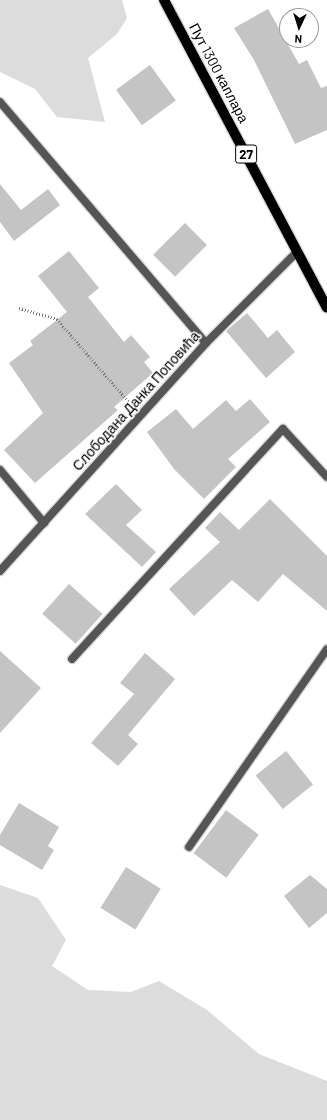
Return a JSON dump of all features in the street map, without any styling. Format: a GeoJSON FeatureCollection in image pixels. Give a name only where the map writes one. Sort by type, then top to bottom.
{"type":"FeatureCollection","features":[{"type":"Feature","properties":{"kind":"main road","name":"Пут 1300 каплара"},"geometry":{"type":"LineString","coordinates":[[164,0],[296,253],[327,308]]}},
{"type":"Feature","properties":{"kind":"street"},"geometry":{"type":"LineString","coordinates":[[0,102],[206,344]]}},
{"type":"Feature","properties":{"kind":"street","name":"Слободана Данка Поповића"},"geometry":{"type":"LineString","coordinates":[[0,571],[206,344],[296,253]]}},
{"type":"Feature","properties":{"kind":"street"},"geometry":{"type":"LineString","coordinates":[[72,659],[283,429],[327,477]]}},
{"type":"Feature","properties":{"kind":"street"},"geometry":{"type":"LineString","coordinates":[[0,470],[44,523]]}},
{"type":"Feature","properties":{"kind":"street"},"geometry":{"type":"LineString","coordinates":[[189,847],[327,650]]}},
{"type":"Feature","properties":{"kind":"path"},"geometry":{"type":"LineString","coordinates":[[19,308],[58,320],[141,416]]}},
{"type":"Feature","properties":{"kind":"shaded area"},"geometry":{"type":"Polygon","coordinates":[[[0,0],[122,0],[127,18],[117,34],[88,58],[105,122],[57,117],[35,89],[0,72],[0,0]]]}},
{"type":"Feature","properties":{"kind":"shaded area"},"geometry":{"type":"Polygon","coordinates":[[[0,885],[38,898],[66,940],[52,966],[88,990],[131,992],[159,981],[207,1010],[259,1054],[327,1081],[327,1120],[0,1120],[0,885]]]}},
{"type":"Feature","properties":{"kind":"building"},"geometry":{"type":"Polygon","coordinates":[[[268,9],[279,29],[279,48],[290,48],[299,64],[307,60],[321,88],[327,86],[327,130],[295,144],[254,60],[234,28],[268,9]]]}},
{"type":"Feature","properties":{"kind":"building"},"geometry":{"type":"Polygon","coordinates":[[[150,65],[176,101],[142,125],[116,90],[150,65]]]}},
{"type":"Feature","properties":{"kind":"building"},"geometry":{"type":"Polygon","coordinates":[[[0,184],[21,210],[48,189],[60,205],[14,241],[0,222],[0,184]]]}},
{"type":"Feature","properties":{"kind":"building"},"geometry":{"type":"Polygon","coordinates":[[[185,223],[207,245],[175,277],[153,255],[185,223]]]}},
{"type":"Feature","properties":{"kind":"building"},"geometry":{"type":"Polygon","coordinates":[[[69,251],[99,288],[88,297],[124,342],[131,335],[150,357],[144,362],[153,373],[114,407],[118,410],[35,483],[4,450],[43,413],[9,363],[33,345],[30,341],[67,312],[38,276],[69,251]]]}},
{"type":"Feature","properties":{"kind":"building"},"geometry":{"type":"Polygon","coordinates":[[[247,313],[268,338],[277,330],[295,352],[266,378],[226,331],[247,313]]]}},
{"type":"Feature","properties":{"kind":"building"},"geometry":{"type":"Polygon","coordinates":[[[250,399],[270,422],[228,459],[236,467],[204,499],[174,469],[147,432],[176,409],[193,429],[226,400],[236,411],[250,399]]]}},
{"type":"Feature","properties":{"kind":"building"},"geometry":{"type":"Polygon","coordinates":[[[116,484],[142,510],[126,525],[156,552],[142,567],[85,514],[116,484]]]}},
{"type":"Feature","properties":{"kind":"building"},"geometry":{"type":"Polygon","coordinates":[[[270,499],[327,556],[327,611],[283,574],[258,602],[232,580],[194,616],[169,589],[220,542],[205,528],[220,512],[239,530],[270,499]]]}},
{"type":"Feature","properties":{"kind":"building"},"geometry":{"type":"Polygon","coordinates":[[[69,584],[102,614],[76,644],[42,614],[69,584]]]}},
{"type":"Feature","properties":{"kind":"building"},"geometry":{"type":"Polygon","coordinates":[[[0,651],[41,688],[0,733],[0,651]]]}},
{"type":"Feature","properties":{"kind":"building"},"geometry":{"type":"Polygon","coordinates":[[[145,653],[175,679],[128,735],[138,744],[118,766],[91,743],[134,694],[120,683],[145,653]]]}},
{"type":"Feature","properties":{"kind":"building"},"geometry":{"type":"Polygon","coordinates":[[[286,751],[313,784],[283,809],[256,776],[286,751]]]}},
{"type":"Feature","properties":{"kind":"building"},"geometry":{"type":"Polygon","coordinates":[[[19,803],[59,827],[48,846],[54,850],[42,870],[0,845],[0,835],[19,803]]]}},
{"type":"Feature","properties":{"kind":"building"},"geometry":{"type":"Polygon","coordinates":[[[226,810],[259,835],[226,878],[194,853],[226,810]]]}},
{"type":"Feature","properties":{"kind":"building"},"geometry":{"type":"Polygon","coordinates":[[[126,867],[161,889],[135,929],[101,908],[126,867]]]}},
{"type":"Feature","properties":{"kind":"building"},"geometry":{"type":"Polygon","coordinates":[[[310,875],[327,889],[327,913],[309,928],[284,896],[310,875]]]}}]}
